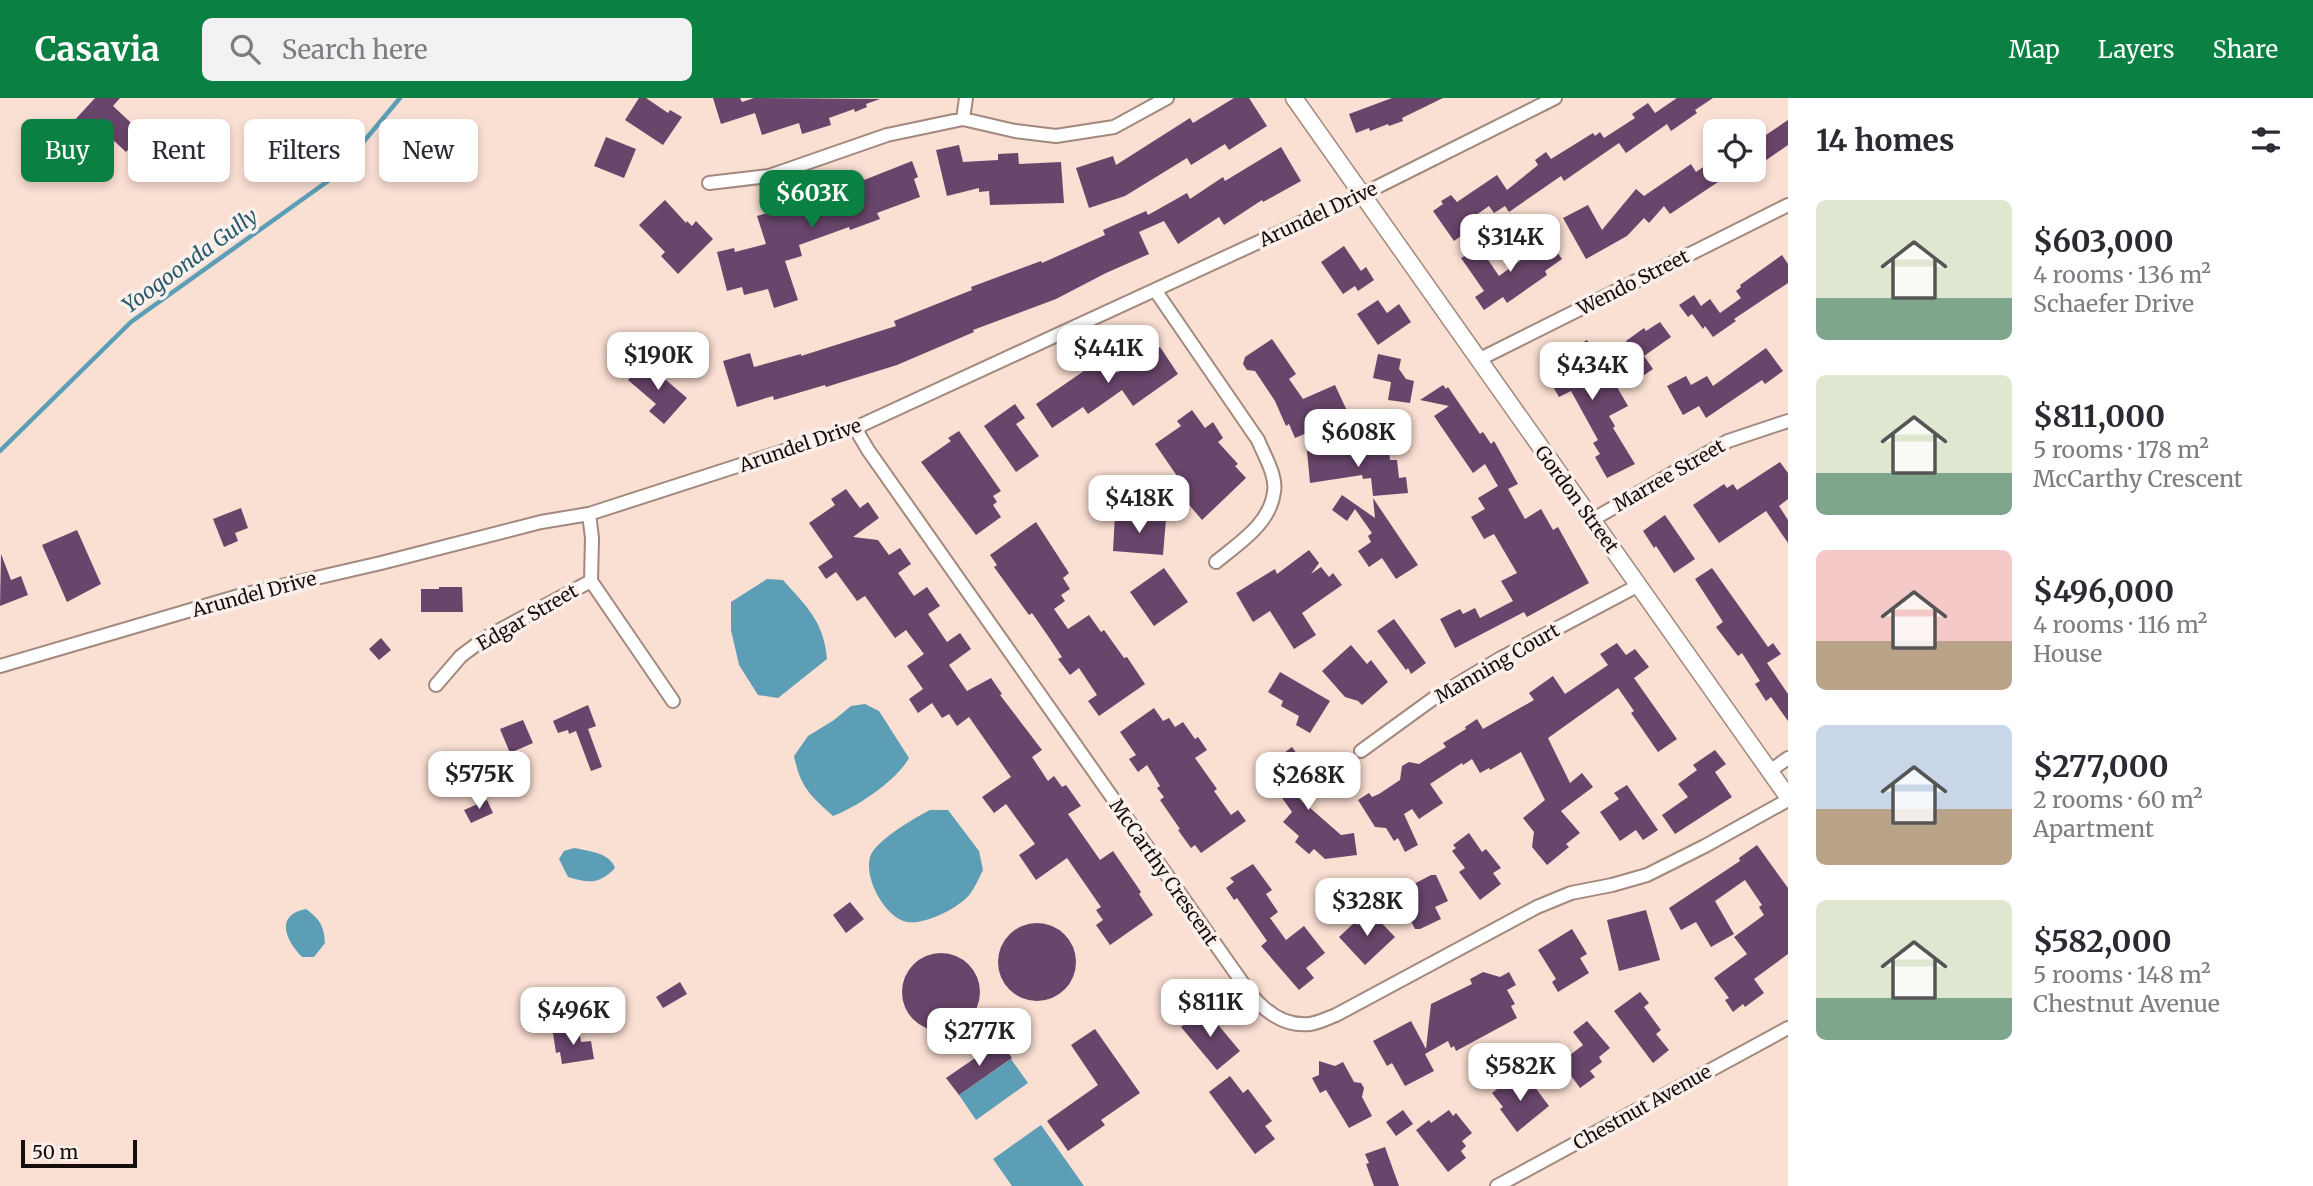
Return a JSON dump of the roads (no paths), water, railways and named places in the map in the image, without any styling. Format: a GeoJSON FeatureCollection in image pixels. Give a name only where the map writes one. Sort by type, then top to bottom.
{"type":"FeatureCollection","features":[{"type":"Feature","properties":{"kind":"street"},"geometry":{"type":"LineString","coordinates":[[962,119],[966,98]]}},
{"type":"Feature","properties":{"kind":"street"},"geometry":{"type":"LineString","coordinates":[[709,183],[769,176],[887,135],[962,119],[1015,131],[1056,136],[1114,127],[1167,98]]}},
{"type":"Feature","properties":{"kind":"street","name":"Gordon Street"},"geometry":{"type":"LineString","coordinates":[[1294,98],[1788,799]]}},
{"type":"Feature","properties":{"kind":"street","name":"Arundel Drive"},"geometry":{"type":"LineString","coordinates":[[0,666],[242,595],[541,522],[589,514],[855,428],[1363,194],[1555,98]]}},
{"type":"Feature","properties":{"kind":"street","name":"Wendo Street"},"geometry":{"type":"LineString","coordinates":[[1478,360],[1788,205]]}},
{"type":"Feature","properties":{"kind":"street"},"geometry":{"type":"LineString","coordinates":[[1155,290],[1258,440],[1275,491],[1265,516],[1250,534],[1216,562]]}},
{"type":"Feature","properties":{"kind":"street","name":"Marree Street"},"geometry":{"type":"LineString","coordinates":[[1592,520],[1728,441],[1788,421]]}},
{"type":"Feature","properties":{"kind":"street","name":"McCarthy Crescent"},"geometry":{"type":"LineString","coordinates":[[855,428],[1242,982],[1261,1007],[1290,1023],[1310,1024],[1336,1015],[1537,907],[1571,893],[1647,875],[1788,799]]}},
{"type":"Feature","properties":{"kind":"street","name":"Edgar Street"},"geometry":{"type":"LineString","coordinates":[[589,514],[592,538],[591,581],[673,701]]}},
{"type":"Feature","properties":{"kind":"street","name":"Edgar Street"},"geometry":{"type":"LineString","coordinates":[[436,685],[461,656],[485,638],[591,581]]}},
{"type":"Feature","properties":{"kind":"street","name":"Manning Court"},"geometry":{"type":"LineString","coordinates":[[1361,751],[1434,698],[1501,658],[1639,585]]}},
{"type":"Feature","properties":{"kind":"street"},"geometry":{"type":"LineString","coordinates":[[1770,771],[1788,758]]}},
{"type":"Feature","properties":{"kind":"street","name":"Chestnut Avenue"},"geometry":{"type":"LineString","coordinates":[[1496,1186],[1788,1028]]}},
{"type":"Feature","properties":{"kind":"water"},"geometry":{"type":"Polygon","coordinates":[[[767,579],[783,580],[807,607],[822,635],[827,659],[778,698],[758,695],[739,665],[731,630],[731,602],[767,579]]]}},
{"type":"Feature","properties":{"kind":"water"},"geometry":{"type":"Polygon","coordinates":[[[865,704],[879,711],[909,758],[895,776],[875,792],[833,816],[807,790],[794,756],[808,736],[851,706],[865,704]]]}},
{"type":"Feature","properties":{"kind":"water"},"geometry":{"type":"Polygon","coordinates":[[[930,810],[948,810],[979,851],[983,870],[970,894],[958,905],[923,921],[907,922],[898,919],[882,903],[872,881],[869,860],[873,851],[884,840],[930,810]]]}},
{"type":"Feature","properties":{"kind":"water"},"geometry":{"type":"Polygon","coordinates":[[[574,848],[604,856],[615,868],[604,877],[593,881],[568,877],[559,859],[564,851],[574,848]]]}},
{"type":"Feature","properties":{"kind":"water"},"geometry":{"type":"Polygon","coordinates":[[[306,909],[320,923],[325,943],[314,957],[302,957],[291,944],[286,929],[290,917],[306,909]]]}},
{"type":"Feature","properties":{"kind":"water"},"geometry":{"type":"Polygon","coordinates":[[[1011,1059],[1028,1083],[976,1120],[959,1095],[1011,1059]]]}},
{"type":"Feature","properties":{"kind":"water"},"geometry":{"type":"Polygon","coordinates":[[[1041,1125],[1084,1186],[1012,1186],[993,1159],[1041,1125]]]}},
{"type":"Feature","properties":{"kind":"waterway","name":"Yoogoonda Gully"},"geometry":{"type":"LineString","coordinates":[[0,451],[131,322],[335,176],[400,98]]}}]}
